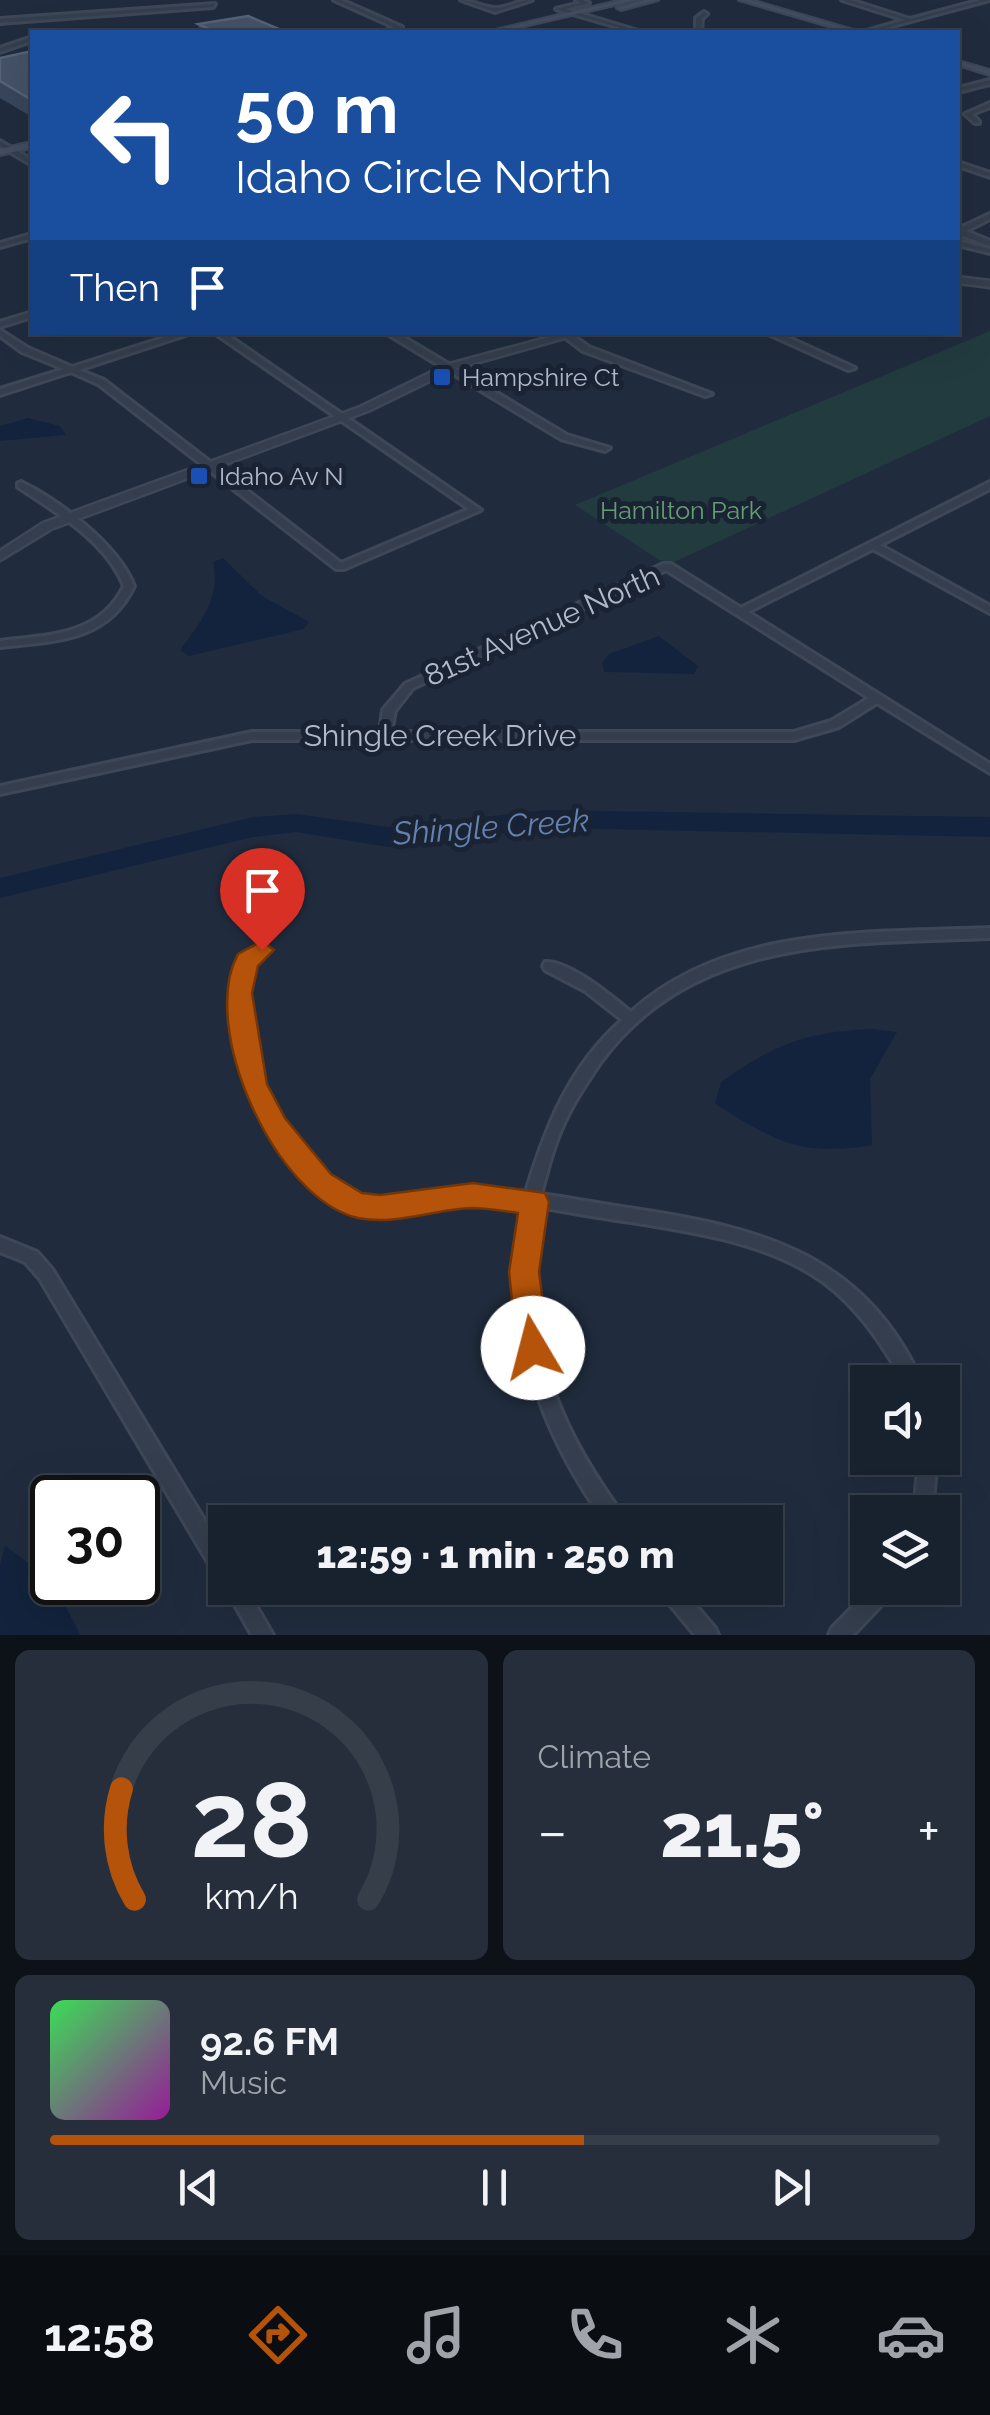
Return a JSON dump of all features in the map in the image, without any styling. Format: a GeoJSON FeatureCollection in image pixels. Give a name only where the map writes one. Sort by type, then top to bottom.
{"type":"FeatureCollection","features":[{"type":"Feature","properties":{"kind":"main road"},"geometry":{"type":"LineString","coordinates":[[500,30],[654,0]]}},
{"type":"Feature","properties":{"kind":"main road"},"geometry":{"type":"LineString","coordinates":[[523,30],[631,3],[663,0]]}},
{"type":"Feature","properties":{"kind":"main road"},"geometry":{"type":"LineString","coordinates":[[743,0],[853,30]]}},
{"type":"Feature","properties":{"kind":"main road"},"geometry":{"type":"LineString","coordinates":[[759,0],[854,30]]}},
{"type":"Feature","properties":{"kind":"main road"},"geometry":{"type":"LineString","coordinates":[[960,64],[990,73]]}},
{"type":"Feature","properties":{"kind":"main road"},"geometry":{"type":"LineString","coordinates":[[3,147],[30,142]]}},
{"type":"Feature","properties":{"kind":"street"},"geometry":{"type":"LineString","coordinates":[[336,0],[399,27],[391,30]]}},
{"type":"Feature","properties":{"kind":"street"},"geometry":{"type":"LineString","coordinates":[[464,0],[495,10],[529,0]]}},
{"type":"Feature","properties":{"kind":"street"},"geometry":{"type":"LineString","coordinates":[[579,0],[586,3],[559,8],[631,30]]}},
{"type":"Feature","properties":{"kind":"street"},"geometry":{"type":"LineString","coordinates":[[845,0],[910,20]]}},
{"type":"Feature","properties":{"kind":"street"},"geometry":{"type":"LineString","coordinates":[[868,30],[987,0]]}},
{"type":"Feature","properties":{"kind":"street"},"geometry":{"type":"LineString","coordinates":[[0,21],[213,5]]}},
{"type":"Feature","properties":{"kind":"street"},"geometry":{"type":"LineString","coordinates":[[698,30],[699,18],[704,14]]}},
{"type":"Feature","properties":{"kind":"street"},"geometry":{"type":"LineString","coordinates":[[32,18],[36,30]]}},
{"type":"Feature","properties":{"kind":"street"},"geometry":{"type":"LineString","coordinates":[[0,50],[30,40]]}},
{"type":"Feature","properties":{"kind":"street"},"geometry":{"type":"LineString","coordinates":[[960,90],[990,82]]}},
{"type":"Feature","properties":{"kind":"street"},"geometry":{"type":"LineString","coordinates":[[977,122],[968,114],[990,105]]}},
{"type":"Feature","properties":{"kind":"street"},"geometry":{"type":"LineString","coordinates":[[3,147],[30,161]]}},
{"type":"Feature","properties":{"kind":"street"},"geometry":{"type":"LineString","coordinates":[[960,165],[990,175]]}},
{"type":"Feature","properties":{"kind":"street"},"geometry":{"type":"LineString","coordinates":[[960,231],[990,216]]}},
{"type":"Feature","properties":{"kind":"street"},"geometry":{"type":"LineString","coordinates":[[960,232],[990,248]]}},
{"type":"Feature","properties":{"kind":"street"},"geometry":{"type":"LineString","coordinates":[[0,245],[30,237]]}},
{"type":"Feature","properties":{"kind":"street"},"geometry":{"type":"LineString","coordinates":[[960,243],[990,248]]}},
{"type":"Feature","properties":{"kind":"street"},"geometry":{"type":"LineString","coordinates":[[960,280],[990,284]]}},
{"type":"Feature","properties":{"kind":"street"},"geometry":{"type":"LineString","coordinates":[[30,317],[0,328],[25,350],[101,382],[340,567],[476,510],[221,335]]}},
{"type":"Feature","properties":{"kind":"street"},"geometry":{"type":"LineString","coordinates":[[0,392],[182,335]]}},
{"type":"Feature","properties":{"kind":"street"},"geometry":{"type":"LineString","coordinates":[[393,335],[564,438],[605,448]]}},
{"type":"Feature","properties":{"kind":"street"},"geometry":{"type":"LineString","coordinates":[[0,556],[68,518],[340,418],[450,368],[562,335]]}},
{"type":"Feature","properties":{"kind":"street"},"geometry":{"type":"LineString","coordinates":[[566,335],[586,349],[708,394]]}},
{"type":"Feature","properties":{"kind":"street"},"geometry":{"type":"LineString","coordinates":[[775,335],[851,368]]}},
{"type":"Feature","properties":{"kind":"street"},"geometry":{"type":"LineString","coordinates":[[0,644],[90,627],[118,608],[130,586],[121,566],[68,518],[21,485]]}},
{"type":"Feature","properties":{"kind":"street"},"geometry":{"type":"LineString","coordinates":[[740,612],[990,485]]}},
{"type":"Feature","properties":{"kind":"street"},"geometry":{"type":"LineString","coordinates":[[872,545],[990,610]]}},
{"type":"Feature","properties":{"kind":"street","name":"81st Avenue North"},"geometry":{"type":"LineString","coordinates":[[384,736],[389,710],[409,686],[667,566],[740,612]]}},
{"type":"Feature","properties":{"kind":"street"},"geometry":{"type":"LineString","coordinates":[[740,612],[990,769]]}},
{"type":"Feature","properties":{"kind":"street","name":"Shingle Creek Drive"},"geometry":{"type":"LineString","coordinates":[[0,790],[229,738],[794,736],[835,724],[877,698]]}},
{"type":"Feature","properties":{"kind":"street"},"geometry":{"type":"LineString","coordinates":[[604,1505],[558,1429],[538,1375],[524,1272],[534,1202],[551,1132],[569,1091],[596,1053],[630,1018],[704,971],[779,948],[990,933]]}},
{"type":"Feature","properties":{"kind":"street"},"geometry":{"type":"LineString","coordinates":[[262,950],[247,961],[241,977],[248,1061],[263,1106],[321,1182],[347,1200],[380,1207],[473,1195],[727,1230],[805,1258],[872,1314],[903,1365]]}},
{"type":"Feature","properties":{"kind":"street"},"geometry":{"type":"LineString","coordinates":[[550,966],[590,987],[630,1018]]}},
{"type":"Feature","properties":{"kind":"street"},"geometry":{"type":"LineString","coordinates":[[0,1244],[31,1257],[46,1274],[208,1544]]}},
{"type":"Feature","properties":{"kind":"street"},"geometry":{"type":"LineString","coordinates":[[244,1605],[263,1635]]}},
{"type":"Feature","properties":{"kind":"street"},"geometry":{"type":"LineString","coordinates":[[682,1605],[708,1635]]}},
{"type":"Feature","properties":{"kind":"street"},"geometry":{"type":"LineString","coordinates":[[840,1635],[868,1605]]}},
{"type":"Feature","properties":{"kind":"green space","name":"Hamilton Park"},"geometry":{"type":"Polygon","coordinates":[[[990,331],[990,416],[674,562],[659,560],[575,505],[990,331]]]}},
{"type":"Feature","properties":{"kind":"water"},"geometry":{"type":"Polygon","coordinates":[[[28,418],[60,426],[66,435],[0,441],[0,426],[28,418]]]}},
{"type":"Feature","properties":{"kind":"water"},"geometry":{"type":"Polygon","coordinates":[[[223,558],[262,596],[309,622],[304,629],[189,656],[180,650],[212,598],[213,562],[223,558]]]}},
{"type":"Feature","properties":{"kind":"water"},"geometry":{"type":"Polygon","coordinates":[[[659,636],[698,666],[694,674],[604,672],[602,663],[609,654],[659,636]]]}},
{"type":"Feature","properties":{"kind":"water"},"geometry":{"type":"Polygon","coordinates":[[[872,1029],[897,1032],[870,1079],[872,1145],[825,1149],[789,1143],[715,1104],[721,1082],[775,1049],[828,1033],[872,1029]]]}},
{"type":"Feature","properties":{"kind":"water"},"geometry":{"type":"Polygon","coordinates":[[[5,1546],[30,1564],[30,1605],[64,1605],[80,1635],[0,1635],[0,1565],[5,1546]]]}},
{"type":"Feature","properties":{"kind":"building"},"geometry":{"type":"Polygon","coordinates":[[[248,16],[279,29],[211,30],[198,24],[248,16]]]}},
{"type":"Feature","properties":{"kind":"building"},"geometry":{"type":"Polygon","coordinates":[[[30,51],[30,99],[0,81],[0,58],[30,51]]]}},
{"type":"Feature","properties":{"kind":"waterway","name":"Shingle Creek"},"geometry":{"type":"LineString","coordinates":[[0,888],[253,827],[296,823],[389,837],[547,819],[990,827]]}},
{"type":"Feature","properties":{"kind":"place","name":"Hampshire Ct"},"geometry":{"type":"Point","coordinates":[442,377]}},
{"type":"Feature","properties":{"kind":"place","name":"Idaho Av N"},"geometry":{"type":"Point","coordinates":[199,476]}},
{"type":"Feature","properties":{"kind":"route"},"geometry":{"type":"LineString","coordinates":[[262,950],[247,961],[240,993],[254,1084],[276,1126],[321,1182],[336,1196],[357,1205],[380,1207],[473,1195],[534,1202],[524,1272],[533,1348]]}}]}
